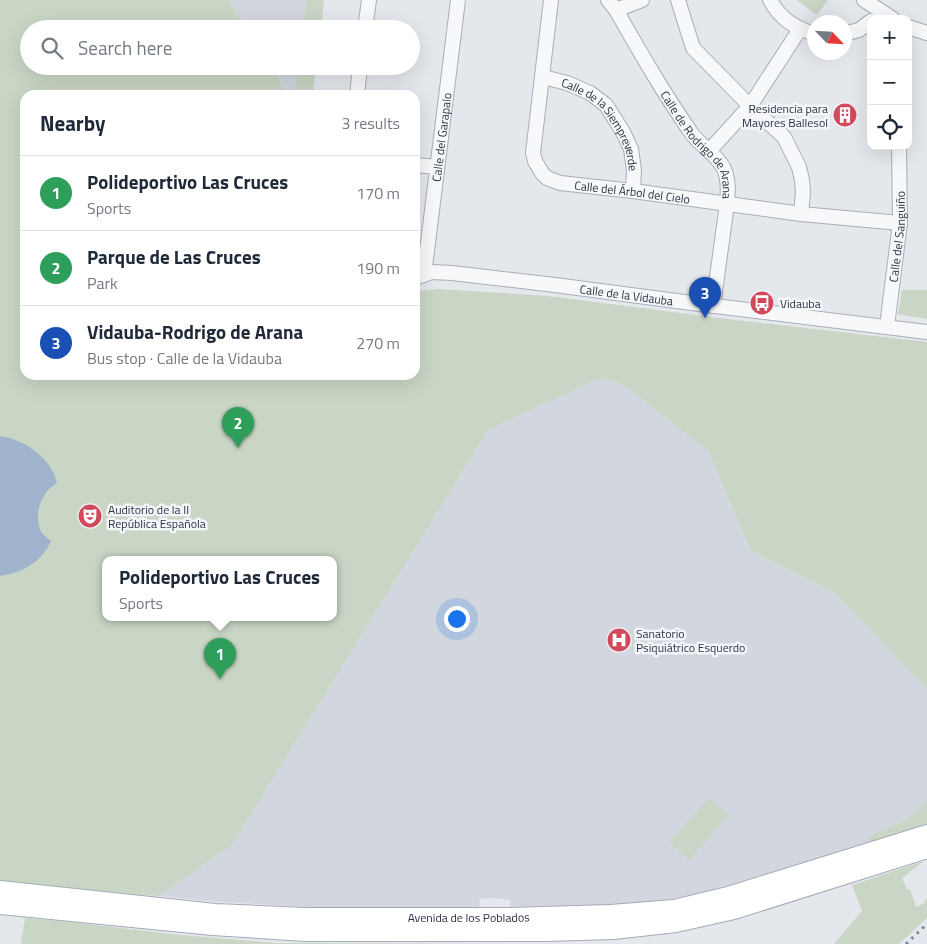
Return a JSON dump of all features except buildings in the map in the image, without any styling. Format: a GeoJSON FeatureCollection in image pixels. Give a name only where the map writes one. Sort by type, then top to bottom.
{"type":"FeatureCollection","features":[{"type":"Feature","properties":{"kind":"main road","name":"Avenida de los Poblados"},"geometry":{"type":"LineString","coordinates":[[0,890],[215,913],[305,917],[510,917],[611,914],[674,909],[728,896],[927,834]]}},
{"type":"Feature","properties":{"kind":"main road","name":"Avenida de los Poblados"},"geometry":{"type":"LineString","coordinates":[[0,905],[213,926],[304,932],[545,932],[613,930],[676,923],[734,910],[927,849]]}},
{"type":"Feature","properties":{"kind":"street"},"geometry":{"type":"LineString","coordinates":[[366,20],[369,0]]}},
{"type":"Feature","properties":{"kind":"street","name":"Calle del Garapalo"},"geometry":{"type":"LineString","coordinates":[[420,270],[437,167],[458,0]]}},
{"type":"Feature","properties":{"kind":"street","name":"Calle del Árbol del Cielo"},"geometry":{"type":"LineString","coordinates":[[551,0],[533,153],[535,161],[547,178],[560,183],[801,214],[900,223]]}},
{"type":"Feature","properties":{"kind":"street"},"geometry":{"type":"LineString","coordinates":[[612,5],[642,0]]}},
{"type":"Feature","properties":{"kind":"street"},"geometry":{"type":"LineString","coordinates":[[678,0],[694,48],[750,106],[784,137],[799,167],[802,180],[801,214]]}},
{"type":"Feature","properties":{"kind":"street"},"geometry":{"type":"LineString","coordinates":[[770,0],[776,10],[786,20],[807,32]]}},
{"type":"Feature","properties":{"kind":"street"},"geometry":{"type":"LineString","coordinates":[[864,0],[873,15]]}},
{"type":"Feature","properties":{"kind":"street","name":"Calle de Rodrigo de Arana"},"geometry":{"type":"LineString","coordinates":[[612,5],[658,83],[694,136],[723,167],[727,176],[727,204],[713,306]]}},
{"type":"Feature","properties":{"kind":"street"},"geometry":{"type":"LineString","coordinates":[[852,32],[859,30],[867,23]]}},
{"type":"Feature","properties":{"kind":"street"},"geometry":{"type":"LineString","coordinates":[[912,27],[927,33]]}},
{"type":"Feature","properties":{"kind":"street"},"geometry":{"type":"LineString","coordinates":[[709,151],[750,106],[800,29]]}},
{"type":"Feature","properties":{"kind":"street"},"geometry":{"type":"LineString","coordinates":[[358,90],[359,75]]}},
{"type":"Feature","properties":{"kind":"street","name":"Calle de la Siempreverde"},"geometry":{"type":"LineString","coordinates":[[543,77],[567,83],[590,93],[606,105],[631,149],[634,170],[633,191]]}},
{"type":"Feature","properties":{"kind":"street","name":"Calle del Sanguiño"},"geometry":{"type":"LineString","coordinates":[[888,326],[900,223],[899,150]]}},
{"type":"Feature","properties":{"kind":"street"},"geometry":{"type":"LineString","coordinates":[[420,165],[437,167]]}},
{"type":"Feature","properties":{"kind":"street","name":"Calle de la Vidauba"},"geometry":{"type":"LineString","coordinates":[[420,276],[432,272],[452,273],[927,332]]}},
{"type":"Feature","properties":{"kind":"shaded area"},"geometry":{"type":"Polygon","coordinates":[[[228,0],[306,0],[304,20],[240,20],[228,0]]]}},
{"type":"Feature","properties":{"kind":"shaded area"},"geometry":{"type":"Polygon","coordinates":[[[276,75],[297,75],[295,90],[285,90],[276,75]]]}},
{"type":"Feature","properties":{"kind":"shaded area","name":"Sanatorio Psiquiátrico Esquerdo"},"geometry":{"type":"Polygon","coordinates":[[[598,379],[608,379],[627,387],[709,452],[751,551],[834,592],[927,689],[927,800],[910,819],[869,836],[870,844],[697,894],[631,906],[510,907],[510,900],[491,898],[480,899],[479,908],[323,908],[159,896],[232,845],[488,430],[598,379]]]}},
{"type":"Feature","properties":{"kind":"green space"},"geometry":{"type":"Polygon","coordinates":[[[0,0],[228,0],[240,20],[20,20],[20,75],[276,75],[285,90],[20,90],[20,380],[420,380],[420,291],[439,289],[548,296],[927,342],[927,689],[834,592],[751,551],[709,452],[627,387],[608,379],[598,379],[488,430],[232,845],[159,896],[0,884],[0,0]]]}},
{"type":"Feature","properties":{"kind":"green space"},"geometry":{"type":"Polygon","coordinates":[[[306,0],[324,0],[322,20],[304,20],[306,0]]]}},
{"type":"Feature","properties":{"kind":"green space"},"geometry":{"type":"Polygon","coordinates":[[[797,0],[828,0],[817,15],[797,0]]]}},
{"type":"Feature","properties":{"kind":"green space"},"geometry":{"type":"Polygon","coordinates":[[[297,75],[315,75],[314,90],[295,90],[297,75]]]}},
{"type":"Feature","properties":{"kind":"green space"},"geometry":{"type":"Polygon","coordinates":[[[902,290],[927,290],[927,319],[898,314],[902,290]]]}},
{"type":"Feature","properties":{"kind":"green space"},"geometry":{"type":"Polygon","coordinates":[[[709,798],[728,815],[689,860],[670,842],[709,798]]]}},
{"type":"Feature","properties":{"kind":"green space"},"geometry":{"type":"Polygon","coordinates":[[[927,800],[927,825],[870,844],[869,836],[909,819],[927,800]]]}},
{"type":"Feature","properties":{"kind":"green space"},"geometry":{"type":"Polygon","coordinates":[[[924,861],[902,878],[907,890],[910,889],[916,907],[925,903],[924,900],[927,899],[927,918],[899,944],[834,944],[862,911],[852,885],[924,861]]]}},
{"type":"Feature","properties":{"kind":"green space"},"geometry":{"type":"Polygon","coordinates":[[[25,918],[180,935],[276,943],[539,944],[21,944],[25,918]]]}},
{"type":"Feature","properties":{"kind":"water"},"geometry":{"type":"Polygon","coordinates":[[[0,436],[19,441],[36,451],[49,465],[57,483],[46,492],[38,512],[39,526],[42,533],[51,541],[47,548],[37,561],[16,572],[0,576],[0,436]]]}},
{"type":"Feature","properties":{"kind":"railway"},"geometry":{"type":"LineString","coordinates":[[906,944],[927,924]]}},
{"type":"Feature","properties":{"kind":"place","name":"Residencia para Mayores Ballesol"},"geometry":{"type":"Point","coordinates":[845,115]}},
{"type":"Feature","properties":{"kind":"place","name":"Vidauba"},"geometry":{"type":"Point","coordinates":[762,303]}},
{"type":"Feature","properties":{"kind":"place","name":"Vidauba-Rodrigo de Arana"},"geometry":{"type":"Point","coordinates":[705,318]}},
{"type":"Feature","properties":{"kind":"place","name":"Parque de Las Cruces"},"geometry":{"type":"Point","coordinates":[238,448]}},
{"type":"Feature","properties":{"kind":"place","name":"Auditorio de la II República Española"},"geometry":{"type":"Point","coordinates":[90,516]}},
{"type":"Feature","properties":{"kind":"place","name":"Sanatorio Psiquiátrico Esquerdo"},"geometry":{"type":"Point","coordinates":[619,640]}},
{"type":"Feature","properties":{"kind":"place","name":"Polideportivo Las Cruces"},"geometry":{"type":"Point","coordinates":[220,679]}}]}
